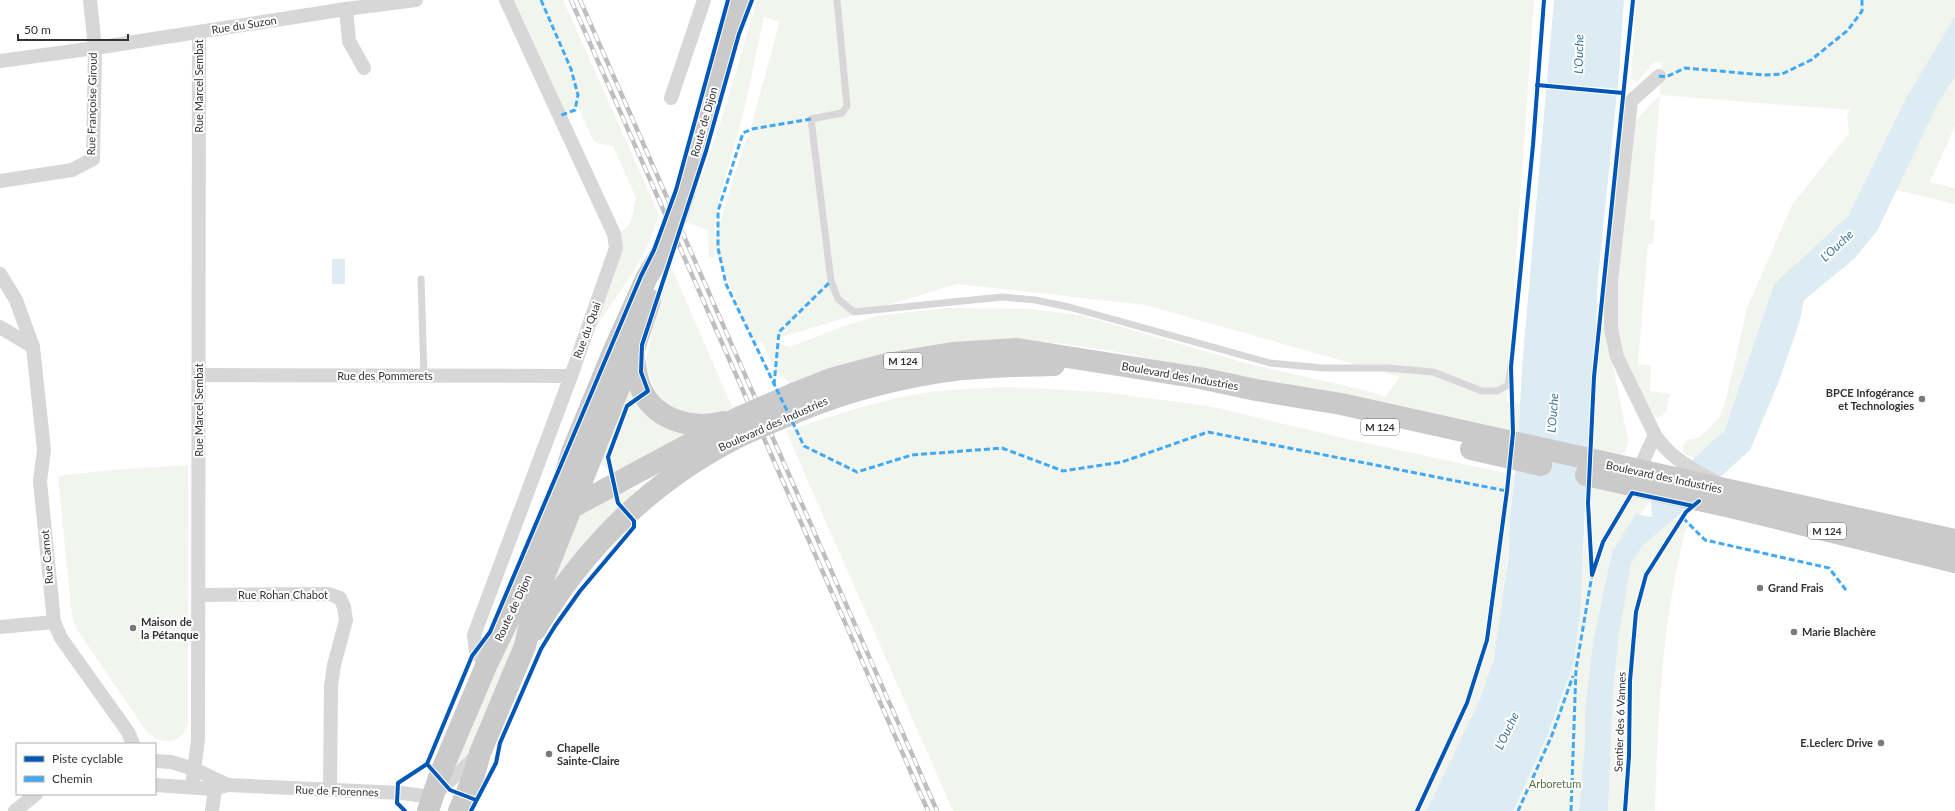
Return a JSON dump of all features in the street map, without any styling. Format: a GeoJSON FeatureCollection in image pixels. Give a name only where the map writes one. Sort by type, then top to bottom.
{"type":"FeatureCollection","features":[{"type":"Feature","properties":{"kind":"main road","name":"Route de Dijon"},"geometry":{"type":"LineString","coordinates":[[459,811],[473,778],[480,753],[525,646],[533,610],[543,579],[633,352],[684,194],[739,0]]}},
{"type":"Feature","properties":{"kind":"main road","name":"Route de Dijon"},"geometry":{"type":"LineString","coordinates":[[432,806],[486,666],[515,606],[552,520],[568,465],[614,350],[647,277],[667,244]]}},
{"type":"Feature","properties":{"kind":"main road","name":"Boulevard des Industries"},"geometry":{"type":"LineString","coordinates":[[552,520],[617,482],[797,402],[856,371],[918,358],[952,353],[1017,350],[1200,378],[1256,390],[1341,404],[1507,450],[1636,478],[1955,540]]}},
{"type":"Feature","properties":{"kind":"main road","name":"Boulevard des Industries"},"geometry":{"type":"LineString","coordinates":[[633,352],[641,390],[654,408],[665,416],[686,424],[701,426],[743,425]]}},
{"type":"Feature","properties":{"kind":"main road","name":"Route de Dijon"},"geometry":{"type":"LineString","coordinates":[[587,417],[588,441],[591,457],[599,471],[607,478],[617,482],[639,483],[671,477]]}},
{"type":"Feature","properties":{"kind":"main road","name":"Boulevard des Industries"},"geometry":{"type":"LineString","coordinates":[[525,646],[545,613],[575,570],[599,542],[631,510],[671,477],[722,445],[743,425]]}},
{"type":"Feature","properties":{"kind":"main road","name":"Boulevard des Industries"},"geometry":{"type":"LineString","coordinates":[[1716,493],[1955,562]]}},
{"type":"Feature","properties":{"kind":"street"},"geometry":{"type":"LineString","coordinates":[[90,0],[95,48]]}},
{"type":"Feature","properties":{"kind":"street","name":"Rue du Suzon"},"geometry":{"type":"LineString","coordinates":[[95,48],[346,9],[416,0]]}},
{"type":"Feature","properties":{"kind":"street","name":"Rue du Quai"},"geometry":{"type":"LineString","coordinates":[[486,666],[476,650],[474,635],[571,376],[616,248],[614,234],[506,0]]}},
{"type":"Feature","properties":{"kind":"street"},"geometry":{"type":"LineString","coordinates":[[671,98],[704,0]]}},
{"type":"Feature","properties":{"kind":"street"},"geometry":{"type":"LineString","coordinates":[[346,9],[349,41],[364,68]]}},
{"type":"Feature","properties":{"kind":"street","name":"Rue Marcel Sembat"},"geometry":{"type":"LineString","coordinates":[[192,787],[198,739],[199,32]]}},
{"type":"Feature","properties":{"kind":"street","name":"Rue Françoise Giroud"},"geometry":{"type":"LineString","coordinates":[[0,61],[95,48],[93,159],[72,170],[0,181]]}},
{"type":"Feature","properties":{"kind":"street"},"geometry":{"type":"LineString","coordinates":[[1658,76],[1631,101],[1611,280],[1611,328],[1617,357],[1655,435],[1662,446],[1716,493]]}},
{"type":"Feature","properties":{"kind":"street","name":"Rue Carnot"},"geometry":{"type":"LineString","coordinates":[[0,274],[16,300],[33,347],[44,450],[40,481],[54,622],[61,638],[128,732],[133,743]]}},
{"type":"Feature","properties":{"kind":"street"},"geometry":{"type":"LineString","coordinates":[[0,327],[33,347]]}},
{"type":"Feature","properties":{"kind":"street","name":"Rue des Pommerets"},"geometry":{"type":"LineString","coordinates":[[199,375],[571,376]]}},
{"type":"Feature","properties":{"kind":"street"},"geometry":{"type":"LineString","coordinates":[[1636,478],[1655,435]]}},
{"type":"Feature","properties":{"kind":"street","name":"Rue Rohan Chabot"},"geometry":{"type":"LineString","coordinates":[[199,595],[329,594],[340,598],[344,607],[346,620],[334,665],[331,686],[330,790]]}},
{"type":"Feature","properties":{"kind":"street"},"geometry":{"type":"LineString","coordinates":[[0,627],[54,622]]}},
{"type":"Feature","properties":{"kind":"street","name":"Route de Dijon"},"geometry":{"type":"LineString","coordinates":[[432,806],[462,771],[480,753]]}},
{"type":"Feature","properties":{"kind":"street","name":"Rue de Florennes"},"geometry":{"type":"LineString","coordinates":[[156,761],[171,762],[194,769],[219,785]]}},
{"type":"Feature","properties":{"kind":"street","name":"Rue de Florennes"},"geometry":{"type":"LineString","coordinates":[[156,785],[192,787],[219,785],[402,793],[432,806]]}},
{"type":"Feature","properties":{"kind":"street"},"geometry":{"type":"LineString","coordinates":[[212,811],[219,785]]}},
{"type":"Feature","properties":{"kind":"street"},"geometry":{"type":"LineString","coordinates":[[15,811],[35,795]]}},
{"type":"Feature","properties":{"kind":"lane"},"geometry":{"type":"LineString","coordinates":[[837,0],[847,106],[842,113],[811,119],[831,281],[838,299],[854,312],[1002,298],[1035,300],[1069,307],[1270,363],[1323,368],[1387,368],[1433,372],[1482,391],[1497,391],[1508,385],[1511,367]]}},
{"type":"Feature","properties":{"kind":"lane"},"geometry":{"type":"LineString","coordinates":[[421,279],[424,376]]}},
{"type":"Feature","properties":{"kind":"green space"},"geometry":{"type":"Polygon","coordinates":[[[512,0],[563,0],[659,215],[648,245],[632,274],[595,328],[619,232],[630,224],[636,198],[613,146],[596,143],[592,138],[578,107],[562,112],[512,0]]]}},
{"type":"Feature","properties":{"kind":"green space"},"geometry":{"type":"Polygon","coordinates":[[[757,0],[1534,0],[1506,401],[1520,404],[1518,437],[1240,377],[1112,351],[1057,343],[994,342],[792,385],[775,370],[762,342],[756,344],[714,249],[715,257],[709,258],[708,230],[686,222],[723,115],[757,0]],[[764,17],[743,115],[717,206],[713,245],[746,139],[748,138],[778,28],[779,21],[764,17]],[[957,284],[775,339],[777,343],[790,347],[841,327],[877,316],[943,308],[1031,309],[1080,315],[1253,365],[1368,391],[1385,397],[1400,377],[1146,305],[957,284]]]}},
{"type":"Feature","properties":{"kind":"green space"},"geometry":{"type":"Polygon","coordinates":[[[1636,0],[1955,0],[1955,16],[1906,98],[1848,216],[1774,284],[1724,432],[1694,458],[1683,453],[1683,446],[1687,440],[1699,438],[1719,418],[1726,400],[1747,308],[1792,205],[1849,133],[1847,116],[1850,110],[1660,95],[1662,63],[1654,62],[1637,82],[1631,79],[1636,0]]]}},
{"type":"Feature","properties":{"kind":"green space"},"geometry":{"type":"Polygon","coordinates":[[[1955,52],[1955,126],[1930,182],[1955,188],[1955,204],[1896,190],[1955,52]]]}},
{"type":"Feature","properties":{"kind":"green space"},"geometry":{"type":"Polygon","coordinates":[[[1660,95],[1650,220],[1655,220],[1653,244],[1648,244],[1638,364],[1651,366],[1650,391],[1670,394],[1666,411],[1662,416],[1657,417],[1653,414],[1626,364],[1617,326],[1614,297],[1631,128],[1637,119],[1660,95]]]}},
{"type":"Feature","properties":{"kind":"green space"},"geometry":{"type":"Polygon","coordinates":[[[669,262],[733,409],[706,418],[668,410],[656,392],[647,369],[646,360],[653,330],[654,309],[669,262]]]}},
{"type":"Feature","properties":{"kind":"green space"},"geometry":{"type":"Polygon","coordinates":[[[1596,324],[1605,327],[1628,440],[1626,450],[1618,456],[1592,453],[1596,324]]]}},
{"type":"Feature","properties":{"kind":"green space"},"geometry":{"type":"Polygon","coordinates":[[[628,378],[698,430],[613,474],[600,463],[628,378]]]}},
{"type":"Feature","properties":{"kind":"green space"},"geometry":{"type":"Polygon","coordinates":[[[1006,387],[1102,392],[1208,406],[1352,440],[1514,475],[1502,614],[1493,659],[1472,717],[1426,811],[953,811],[786,431],[864,406],[896,398],[947,390],[1006,387]]]}},
{"type":"Feature","properties":{"kind":"green space"},"geometry":{"type":"Polygon","coordinates":[[[188,465],[188,724],[185,731],[176,739],[165,741],[153,737],[147,732],[78,631],[72,618],[58,476],[112,470],[188,465]]]}},
{"type":"Feature","properties":{"kind":"green space","name":"Arboretum"},"geometry":{"type":"Polygon","coordinates":[[[1587,485],[1651,500],[1612,552],[1593,641],[1585,709],[1585,741],[1579,811],[1513,811],[1547,736],[1574,662],[1581,604],[1587,485]]]}},
{"type":"Feature","properties":{"kind":"green space"},"geometry":{"type":"Polygon","coordinates":[[[621,489],[641,490],[542,595],[574,512],[621,489]]]}},
{"type":"Feature","properties":{"kind":"green space"},"geometry":{"type":"Polygon","coordinates":[[[1672,521],[1687,524],[1672,595],[1663,666],[1655,811],[1608,811],[1613,692],[1618,642],[1631,564],[1643,545],[1672,521]]]}},
{"type":"Feature","properties":{"kind":"green space"},"geometry":{"type":"Polygon","coordinates":[[[525,593],[521,629],[472,750],[461,763],[454,764],[525,593]]]}},
{"type":"Feature","properties":{"kind":"water","name":"L'Ouche"},"geometry":{"type":"Polygon","coordinates":[[[1554,0],[1624,0],[1619,74],[1598,278],[1591,461],[1585,504],[1581,604],[1574,662],[1547,736],[1513,811],[1426,811],[1479,702],[1494,658],[1508,561],[1510,517],[1518,444],[1522,367],[1554,0]]]}},
{"type":"Feature","properties":{"kind":"water","name":"L'Ouche"},"geometry":{"type":"Polygon","coordinates":[[[1955,16],[1955,76],[1937,105],[1877,231],[1854,259],[1804,300],[1800,320],[1779,381],[1750,450],[1672,521],[1643,545],[1631,564],[1618,642],[1613,692],[1608,811],[1579,811],[1585,741],[1585,709],[1593,641],[1612,552],[1636,514],[1652,517],[1651,500],[1711,442],[1724,432],[1774,284],[1848,216],[1906,98],[1955,16]]]}},
{"type":"Feature","properties":{"kind":"water"},"geometry":{"type":"Polygon","coordinates":[[[332,259],[345,259],[345,284],[332,284],[332,259]]]}},
{"type":"Feature","properties":{"kind":"pier"},"geometry":{"type":"Polygon","coordinates":[[[1545,83],[1619,89],[1619,95],[1544,88],[1545,83]]]}},
{"type":"Feature","properties":{"kind":"railway"},"geometry":{"type":"LineString","coordinates":[[571,0],[928,811]]}},
{"type":"Feature","properties":{"kind":"railway"},"geometry":{"type":"LineString","coordinates":[[580,0],[937,811]]}},
{"type":"Feature","properties":{"kind":"marked path"},"geometry":{"type":"LineString","coordinates":[[541,0],[571,69],[578,95],[575,110],[559,116]]}},
{"type":"Feature","properties":{"kind":"marked path"},"geometry":{"type":"LineString","coordinates":[[1659,76],[1666,77],[1685,68],[1764,75],[1782,74],[1811,60],[1848,30],[1862,11],[1862,0]]}},
{"type":"Feature","properties":{"kind":"marked path"},"geometry":{"type":"LineString","coordinates":[[811,119],[752,129],[743,133],[718,211],[718,248],[726,284],[804,446],[857,472],[912,455],[1002,448],[1063,471],[1122,462],[1208,432],[1507,491]]}},
{"type":"Feature","properties":{"kind":"marked path"},"geometry":{"type":"LineString","coordinates":[[774,385],[779,332],[831,281]]}},
{"type":"Feature","properties":{"kind":"marked path"},"geometry":{"type":"LineString","coordinates":[[1683,518],[1705,540],[1829,568],[1846,590]]}},
{"type":"Feature","properties":{"kind":"marked path"},"geometry":{"type":"LineString","coordinates":[[1571,811],[1576,669],[1592,575]]}},
{"type":"Feature","properties":{"kind":"marked path"},"geometry":{"type":"LineString","coordinates":[[1518,811],[1552,735],[1573,676]]}},
{"type":"Feature","properties":{"kind":"cycle path"},"geometry":{"type":"LineString","coordinates":[[405,811],[397,803],[398,783],[427,764],[472,656],[490,632],[641,276],[654,250],[676,190],[728,0]]}},
{"type":"Feature","properties":{"kind":"cycle path"},"geometry":{"type":"LineString","coordinates":[[471,811],[496,763],[500,743],[541,649],[555,626],[580,591],[634,527],[634,521],[618,503],[608,457],[627,406],[648,391],[641,372],[642,345],[706,151],[739,34],[752,0]]}},
{"type":"Feature","properties":{"kind":"cycle path"},"geometry":{"type":"LineString","coordinates":[[1417,811],[1467,703],[1487,640],[1507,491],[1513,433],[1511,367],[1533,145],[1544,0]]}},
{"type":"Feature","properties":{"kind":"cycle path"},"geometry":{"type":"LineString","coordinates":[[1633,0],[1594,377],[1588,503],[1592,575],[1603,542],[1632,493],[1693,506]]}},
{"type":"Feature","properties":{"kind":"cycle path"},"geometry":{"type":"LineString","coordinates":[[1537,85],[1623,93]]}},
{"type":"Feature","properties":{"kind":"cycle path","name":"Sentier des 6 Vannes"},"geometry":{"type":"LineString","coordinates":[[1625,811],[1629,756],[1630,681],[1636,612],[1646,575],[1686,512],[1699,501]]}},
{"type":"Feature","properties":{"kind":"cycle path"},"geometry":{"type":"LineString","coordinates":[[427,764],[450,790],[476,800]]}},
{"type":"Feature","properties":{"kind":"place","name":"BPCE Infogérance et Technologies"},"geometry":{"type":"Point","coordinates":[1922,399]}},
{"type":"Feature","properties":{"kind":"place","name":"Grand Frais"},"geometry":{"type":"Point","coordinates":[1760,588]}},
{"type":"Feature","properties":{"kind":"place","name":"Maison de la Pétanque"},"geometry":{"type":"Point","coordinates":[133,628]}},
{"type":"Feature","properties":{"kind":"place","name":"Marie Blachère"},"geometry":{"type":"Point","coordinates":[1794,632]}},
{"type":"Feature","properties":{"kind":"place","name":"E.Leclerc Drive"},"geometry":{"type":"Point","coordinates":[1881,743]}},
{"type":"Feature","properties":{"kind":"place","name":"Chapelle Sainte-Claire"},"geometry":{"type":"Point","coordinates":[549,754]}}]}
